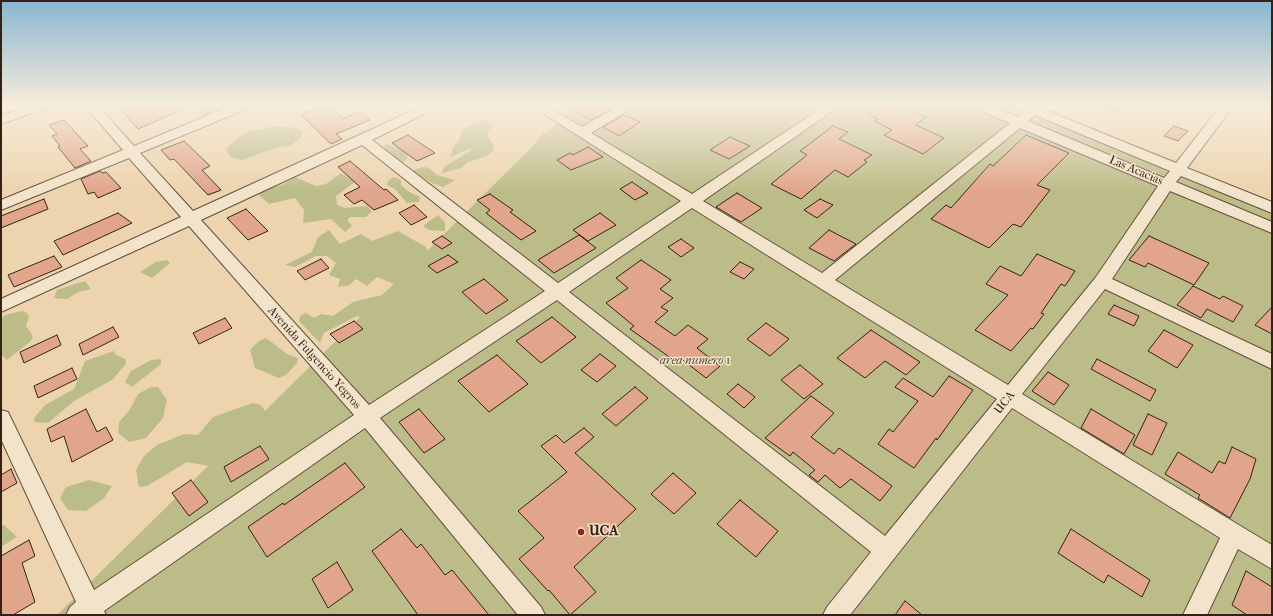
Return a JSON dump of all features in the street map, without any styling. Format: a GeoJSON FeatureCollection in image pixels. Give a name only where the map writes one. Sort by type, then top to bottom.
{"type":"FeatureCollection","features":[{"type":"Feature","properties":{"kind":"street","name":"Avenida Fulgencio Yegros"},"geometry":{"type":"LineString","coordinates":[[115,134],[190,220],[367,416],[533,615]]}},
{"type":"Feature","properties":{"kind":"street"},"geometry":{"type":"LineString","coordinates":[[1,205],[173,134]]}},
{"type":"Feature","properties":{"kind":"street"},"geometry":{"type":"LineString","coordinates":[[1,306],[374,134]]}},
{"type":"Feature","properties":{"kind":"street"},"geometry":{"type":"LineString","coordinates":[[582,134],[1272,558]]}},
{"type":"Feature","properties":{"kind":"street"},"geometry":{"type":"LineString","coordinates":[[1,418],[87,612],[367,416],[558,292],[792,134]]}},
{"type":"Feature","properties":{"kind":"street"},"geometry":{"type":"LineString","coordinates":[[823,281],[1005,134]]}},
{"type":"Feature","properties":{"kind":"street","name":"Las Acacias"},"geometry":{"type":"LineString","coordinates":[[1052,134],[1172,177],[1272,208]]}},
{"type":"Feature","properties":{"kind":"street","name":"Las Acacias"},"geometry":{"type":"LineString","coordinates":[[1082,134],[1172,177],[1272,228]]}},
{"type":"Feature","properties":{"kind":"street","name":"UCA"},"geometry":{"type":"LineString","coordinates":[[835,615],[1102,281],[1172,177],[1206,134]]}},
{"type":"Feature","properties":{"kind":"street"},"geometry":{"type":"LineString","coordinates":[[363,139],[887,551]]}},
{"type":"Feature","properties":{"kind":"street"},"geometry":{"type":"LineString","coordinates":[[1102,281],[1272,362]]}},
{"type":"Feature","properties":{"kind":"street"},"geometry":{"type":"LineString","coordinates":[[1195,615],[1234,534]]}},
{"type":"Feature","properties":{"kind":"green space"},"geometry":{"type":"Polygon","coordinates":[[[244,134],[302,134],[301,137],[292,145],[275,148],[242,160],[231,157],[226,149],[237,138],[244,134]]]}},
{"type":"Feature","properties":{"kind":"green space"},"geometry":{"type":"Polygon","coordinates":[[[461,134],[488,134],[494,145],[493,151],[487,156],[468,162],[461,168],[442,173],[444,167],[474,149],[466,150],[450,157],[454,146],[459,140],[461,134]]]}},
{"type":"Feature","properties":{"kind":"green space","name":"area numero 1"},"geometry":{"type":"Polygon","coordinates":[[[542,134],[1082,134],[1160,167],[1161,169],[1272,212],[1272,615],[57,615],[208,466],[187,462],[147,486],[139,487],[136,470],[144,456],[157,445],[184,434],[198,435],[213,417],[253,403],[261,405],[265,411],[360,317],[357,316],[324,333],[320,343],[299,321],[300,316],[306,313],[314,318],[321,314],[333,316],[353,302],[382,295],[394,284],[377,277],[367,286],[356,279],[349,285],[338,287],[340,279],[329,275],[336,263],[327,256],[316,256],[295,267],[285,265],[312,252],[318,237],[329,230],[340,244],[361,234],[372,241],[398,231],[426,247],[427,251],[535,144],[542,134]]]}},
{"type":"Feature","properties":{"kind":"green space"},"geometry":{"type":"Polygon","coordinates":[[[387,144],[406,152],[408,158],[402,163],[385,151],[384,146],[387,144]]]}},
{"type":"Feature","properties":{"kind":"green space"},"geometry":{"type":"Polygon","coordinates":[[[423,167],[429,168],[437,175],[455,180],[443,187],[434,184],[414,173],[414,170],[423,167]]]}},
{"type":"Feature","properties":{"kind":"green space"},"geometry":{"type":"Polygon","coordinates":[[[341,173],[355,182],[336,196],[337,205],[345,208],[367,206],[372,211],[366,217],[350,217],[347,220],[352,226],[345,232],[331,219],[303,223],[304,210],[295,198],[269,204],[259,195],[265,189],[282,185],[295,177],[316,186],[326,184],[341,173]]]}},
{"type":"Feature","properties":{"kind":"green space"},"geometry":{"type":"Polygon","coordinates":[[[394,177],[401,180],[401,185],[409,192],[420,197],[419,202],[407,203],[395,189],[387,185],[388,181],[394,177]]]}},
{"type":"Feature","properties":{"kind":"green space"},"geometry":{"type":"Polygon","coordinates":[[[438,215],[445,222],[445,231],[429,230],[423,226],[438,215]]]}},
{"type":"Feature","properties":{"kind":"green space"},"geometry":{"type":"Polygon","coordinates":[[[167,260],[170,263],[152,278],[140,272],[156,262],[167,260]]]}},
{"type":"Feature","properties":{"kind":"green space"},"geometry":{"type":"Polygon","coordinates":[[[85,281],[91,289],[78,292],[67,299],[54,298],[57,290],[85,281]]]}},
{"type":"Feature","properties":{"kind":"green space"},"geometry":{"type":"Polygon","coordinates":[[[22,311],[27,313],[29,317],[26,326],[33,336],[31,341],[7,360],[1,354],[1,319],[5,315],[22,311]]]}},
{"type":"Feature","properties":{"kind":"green space"},"geometry":{"type":"Polygon","coordinates":[[[266,338],[287,354],[298,358],[297,363],[286,375],[279,378],[255,368],[250,350],[259,341],[266,338]]]}},
{"type":"Feature","properties":{"kind":"green space"},"geometry":{"type":"Polygon","coordinates":[[[114,351],[116,355],[125,359],[126,364],[112,380],[74,401],[48,423],[34,422],[35,417],[45,405],[74,389],[85,361],[114,351]]]}},
{"type":"Feature","properties":{"kind":"green space"},"geometry":{"type":"Polygon","coordinates":[[[161,359],[161,364],[132,387],[125,382],[131,371],[151,360],[161,359]]]}},
{"type":"Feature","properties":{"kind":"green space"},"geometry":{"type":"Polygon","coordinates":[[[151,387],[158,387],[167,400],[163,418],[146,438],[129,442],[118,433],[119,422],[129,411],[138,394],[151,387]]]}},
{"type":"Feature","properties":{"kind":"green space"},"geometry":{"type":"Polygon","coordinates":[[[89,480],[112,486],[104,498],[86,511],[68,510],[60,498],[66,487],[89,480]]]}},
{"type":"Feature","properties":{"kind":"green space"},"geometry":{"type":"Polygon","coordinates":[[[4,525],[17,537],[1,547],[1,526],[4,525]]]}},
{"type":"Feature","properties":{"kind":"building"},"geometry":{"type":"Polygon","coordinates":[[[57,134],[77,134],[88,146],[80,149],[91,161],[75,168],[58,147],[60,146],[52,136],[57,134]]]}},
{"type":"Feature","properties":{"kind":"building"},"geometry":{"type":"Polygon","coordinates":[[[320,134],[337,134],[342,139],[331,144],[320,134]]]}},
{"type":"Feature","properties":{"kind":"building"},"geometry":{"type":"Polygon","coordinates":[[[823,134],[846,134],[839,139],[872,155],[864,160],[867,162],[848,177],[835,170],[801,199],[771,184],[807,155],[800,151],[823,134]]]}},
{"type":"Feature","properties":{"kind":"building"},"geometry":{"type":"Polygon","coordinates":[[[886,134],[935,134],[944,138],[923,154],[884,135],[886,134]]]}},
{"type":"Feature","properties":{"kind":"building"},"geometry":{"type":"Polygon","coordinates":[[[1166,134],[1185,134],[1178,141],[1164,136],[1166,134]]]}},
{"type":"Feature","properties":{"kind":"building"},"geometry":{"type":"Polygon","coordinates":[[[408,135],[435,153],[417,161],[392,143],[408,135]]]}},
{"type":"Feature","properties":{"kind":"building"},"geometry":{"type":"Polygon","coordinates":[[[1026,135],[1069,153],[1037,185],[1050,190],[1021,227],[1013,224],[989,248],[931,219],[946,205],[951,208],[990,164],[993,166],[1026,135]]]}},
{"type":"Feature","properties":{"kind":"building"},"geometry":{"type":"Polygon","coordinates":[[[730,137],[750,146],[729,159],[710,150],[730,137]]]}},
{"type":"Feature","properties":{"kind":"building"},"geometry":{"type":"Polygon","coordinates":[[[184,141],[210,166],[202,170],[221,190],[208,195],[174,159],[170,160],[161,150],[184,141]]]}},
{"type":"Feature","properties":{"kind":"building"},"geometry":{"type":"Polygon","coordinates":[[[588,147],[603,157],[571,170],[557,160],[570,153],[573,155],[588,147]]]}},
{"type":"Feature","properties":{"kind":"building"},"geometry":{"type":"Polygon","coordinates":[[[350,161],[398,200],[374,210],[362,200],[354,204],[344,195],[360,187],[338,167],[350,161]]]}},
{"type":"Feature","properties":{"kind":"building"},"geometry":{"type":"Polygon","coordinates":[[[100,171],[102,173],[106,172],[121,188],[98,198],[94,192],[88,194],[81,179],[100,171]]]}},
{"type":"Feature","properties":{"kind":"building"},"geometry":{"type":"Polygon","coordinates":[[[632,182],[648,193],[635,200],[620,189],[632,182]]]}},
{"type":"Feature","properties":{"kind":"building"},"geometry":{"type":"Polygon","coordinates":[[[737,193],[762,208],[741,222],[716,207],[737,193]]]}},
{"type":"Feature","properties":{"kind":"building"},"geometry":{"type":"Polygon","coordinates":[[[490,194],[513,210],[510,212],[536,231],[521,240],[486,213],[490,210],[477,200],[490,194]]]}},
{"type":"Feature","properties":{"kind":"building"},"geometry":{"type":"Polygon","coordinates":[[[44,199],[48,209],[1,228],[1,216],[44,199]]]}},
{"type":"Feature","properties":{"kind":"building"},"geometry":{"type":"Polygon","coordinates":[[[820,199],[833,205],[817,218],[804,210],[820,199]]]}},
{"type":"Feature","properties":{"kind":"building"},"geometry":{"type":"Polygon","coordinates":[[[414,205],[427,217],[411,225],[399,213],[414,205]]]}},
{"type":"Feature","properties":{"kind":"building"},"geometry":{"type":"Polygon","coordinates":[[[246,209],[268,231],[248,240],[227,218],[246,209]]]}},
{"type":"Feature","properties":{"kind":"building"},"geometry":{"type":"Polygon","coordinates":[[[118,213],[132,223],[63,255],[54,241],[118,213]]]}},
{"type":"Feature","properties":{"kind":"building"},"geometry":{"type":"Polygon","coordinates":[[[600,213],[616,225],[588,241],[573,230],[600,213]]]}},
{"type":"Feature","properties":{"kind":"building"},"geometry":{"type":"Polygon","coordinates":[[[829,230],[856,244],[834,261],[809,248],[829,230]]]}},
{"type":"Feature","properties":{"kind":"building"},"geometry":{"type":"Polygon","coordinates":[[[579,235],[596,248],[554,273],[538,260],[579,235]]]}},
{"type":"Feature","properties":{"kind":"building"},"geometry":{"type":"Polygon","coordinates":[[[442,236],[452,243],[442,249],[432,242],[442,236]]]}},
{"type":"Feature","properties":{"kind":"building"},"geometry":{"type":"Polygon","coordinates":[[[1149,236],[1209,263],[1194,285],[1148,263],[1145,267],[1129,260],[1149,236]]]}},
{"type":"Feature","properties":{"kind":"building"},"geometry":{"type":"Polygon","coordinates":[[[681,239],[694,248],[681,257],[668,247],[681,239]]]}},
{"type":"Feature","properties":{"kind":"building"},"geometry":{"type":"Polygon","coordinates":[[[1037,254],[1075,271],[1065,286],[1061,284],[1041,313],[1044,314],[1033,329],[1031,328],[1011,351],[975,330],[1008,295],[986,284],[1000,266],[1021,276],[1037,254]]]}},
{"type":"Feature","properties":{"kind":"building"},"geometry":{"type":"Polygon","coordinates":[[[448,255],[458,262],[437,273],[428,266],[448,255]]]}},
{"type":"Feature","properties":{"kind":"building"},"geometry":{"type":"Polygon","coordinates":[[[54,256],[62,267],[14,287],[8,275],[54,256]]]}},
{"type":"Feature","properties":{"kind":"building"},"geometry":{"type":"Polygon","coordinates":[[[321,259],[329,268],[305,280],[297,271],[321,259]]]}},
{"type":"Feature","properties":{"kind":"building"},"geometry":{"type":"Polygon","coordinates":[[[641,260],[671,280],[660,289],[673,298],[661,307],[668,311],[655,322],[675,336],[688,325],[708,339],[697,348],[720,366],[706,378],[683,360],[679,364],[630,329],[634,326],[606,303],[628,288],[616,278],[641,260]]]}},
{"type":"Feature","properties":{"kind":"building"},"geometry":{"type":"Polygon","coordinates":[[[740,262],[754,269],[744,279],[730,272],[740,262]]]}},
{"type":"Feature","properties":{"kind":"building"},"geometry":{"type":"Polygon","coordinates":[[[484,279],[508,300],[486,314],[462,292],[484,279]]]}},
{"type":"Feature","properties":{"kind":"building"},"geometry":{"type":"Polygon","coordinates":[[[1193,286],[1220,299],[1223,296],[1243,306],[1233,322],[1207,309],[1201,318],[1177,305],[1193,286]]]}},
{"type":"Feature","properties":{"kind":"building"},"geometry":{"type":"Polygon","coordinates":[[[1114,305],[1139,316],[1134,326],[1108,314],[1114,305]]]}},
{"type":"Feature","properties":{"kind":"building"},"geometry":{"type":"Polygon","coordinates":[[[1272,307],[1272,334],[1255,325],[1272,307]]]}},
{"type":"Feature","properties":{"kind":"building"},"geometry":{"type":"Polygon","coordinates":[[[552,317],[576,337],[541,363],[516,341],[552,317]]]}},
{"type":"Feature","properties":{"kind":"building"},"geometry":{"type":"Polygon","coordinates":[[[225,318],[232,328],[199,344],[193,333],[225,318]]]}},
{"type":"Feature","properties":{"kind":"building"},"geometry":{"type":"Polygon","coordinates":[[[354,321],[363,329],[339,343],[330,334],[354,321]]]}},
{"type":"Feature","properties":{"kind":"building"},"geometry":{"type":"Polygon","coordinates":[[[766,323],[789,339],[770,356],[747,339],[766,323]]]}},
{"type":"Feature","properties":{"kind":"building"},"geometry":{"type":"Polygon","coordinates":[[[113,327],[119,337],[83,355],[79,344],[113,327]]]}},
{"type":"Feature","properties":{"kind":"building"},"geometry":{"type":"Polygon","coordinates":[[[871,330],[920,362],[906,375],[885,361],[865,378],[837,358],[871,330]]]}},
{"type":"Feature","properties":{"kind":"building"},"geometry":{"type":"Polygon","coordinates":[[[1164,330],[1193,345],[1177,368],[1148,351],[1164,330]]]}},
{"type":"Feature","properties":{"kind":"building"},"geometry":{"type":"Polygon","coordinates":[[[57,335],[61,345],[24,363],[20,352],[57,335]]]}},
{"type":"Feature","properties":{"kind":"building"},"geometry":{"type":"Polygon","coordinates":[[[600,354],[616,366],[597,382],[581,370],[600,354]]]}},
{"type":"Feature","properties":{"kind":"building"},"geometry":{"type":"Polygon","coordinates":[[[497,355],[528,384],[489,412],[458,381],[497,355]]]}},
{"type":"Feature","properties":{"kind":"building"},"geometry":{"type":"Polygon","coordinates":[[[1097,359],[1156,390],[1150,401],[1091,369],[1097,359]]]}},
{"type":"Feature","properties":{"kind":"building"},"geometry":{"type":"Polygon","coordinates":[[[800,365],[823,384],[804,399],[781,380],[800,365]]]}},
{"type":"Feature","properties":{"kind":"building"},"geometry":{"type":"Polygon","coordinates":[[[72,368],[77,379],[38,398],[34,386],[72,368]]]}},
{"type":"Feature","properties":{"kind":"building"},"geometry":{"type":"Polygon","coordinates":[[[1048,372],[1069,385],[1054,405],[1032,391],[1048,372]]]}},
{"type":"Feature","properties":{"kind":"building"},"geometry":{"type":"Polygon","coordinates":[[[949,376],[973,390],[937,440],[936,438],[914,468],[878,444],[889,429],[893,432],[918,401],[895,387],[903,378],[933,397],[949,376]]]}},
{"type":"Feature","properties":{"kind":"building"},"geometry":{"type":"Polygon","coordinates":[[[738,384],[755,397],[744,408],[727,394],[738,384]]]}},
{"type":"Feature","properties":{"kind":"building"},"geometry":{"type":"Polygon","coordinates":[[[635,387],[648,398],[616,426],[602,414],[635,387]]]}},
{"type":"Feature","properties":{"kind":"building"},"geometry":{"type":"Polygon","coordinates":[[[811,396],[834,413],[811,437],[834,454],[839,448],[892,486],[880,501],[851,479],[840,488],[825,475],[818,482],[809,475],[815,470],[793,452],[790,456],[765,438],[811,396]]]}},
{"type":"Feature","properties":{"kind":"building"},"geometry":{"type":"Polygon","coordinates":[[[86,409],[97,432],[106,427],[113,440],[72,462],[64,436],[51,442],[47,429],[86,409]]]}},
{"type":"Feature","properties":{"kind":"building"},"geometry":{"type":"Polygon","coordinates":[[[419,409],[445,439],[424,453],[399,422],[419,409]]]}},
{"type":"Feature","properties":{"kind":"building"},"geometry":{"type":"Polygon","coordinates":[[[1091,409],[1135,435],[1124,454],[1081,428],[1091,409]]]}},
{"type":"Feature","properties":{"kind":"building"},"geometry":{"type":"Polygon","coordinates":[[[1148,414],[1167,423],[1152,455],[1133,445],[1148,414]]]}},
{"type":"Feature","properties":{"kind":"building"},"geometry":{"type":"Polygon","coordinates":[[[584,428],[594,437],[575,453],[636,509],[574,567],[596,592],[570,615],[549,590],[548,591],[519,559],[544,538],[518,511],[567,472],[541,446],[556,435],[564,443],[584,428]]]}},
{"type":"Feature","properties":{"kind":"building"},"geometry":{"type":"Polygon","coordinates":[[[260,446],[269,459],[231,482],[224,467],[260,446]]]}},
{"type":"Feature","properties":{"kind":"building"},"geometry":{"type":"Polygon","coordinates":[[[1232,447],[1256,459],[1250,479],[1230,518],[1198,498],[1200,495],[1165,474],[1178,452],[1212,473],[1219,461],[1225,464],[1232,447]]]}},
{"type":"Feature","properties":{"kind":"building"},"geometry":{"type":"Polygon","coordinates":[[[345,463],[365,487],[267,557],[248,527],[283,503],[284,505],[345,463]]]}},
{"type":"Feature","properties":{"kind":"building"},"geometry":{"type":"Polygon","coordinates":[[[11,469],[17,483],[1,492],[1,475],[11,469]]]}},
{"type":"Feature","properties":{"kind":"building"},"geometry":{"type":"Polygon","coordinates":[[[673,473],[696,493],[674,514],[651,494],[673,473]]]}},
{"type":"Feature","properties":{"kind":"building"},"geometry":{"type":"Polygon","coordinates":[[[191,480],[208,502],[189,516],[172,493],[191,480]]]}},
{"type":"Feature","properties":{"kind":"building"},"geometry":{"type":"Polygon","coordinates":[[[740,500],[778,531],[756,557],[717,524],[740,500]]]}},
{"type":"Feature","properties":{"kind":"building"},"geometry":{"type":"Polygon","coordinates":[[[401,529],[417,548],[421,544],[445,575],[452,570],[489,615],[418,615],[372,551],[401,529]]]}},
{"type":"Feature","properties":{"kind":"building"},"geometry":{"type":"Polygon","coordinates":[[[1071,529],[1150,580],[1142,597],[1108,575],[1104,583],[1058,553],[1071,529]]]}},
{"type":"Feature","properties":{"kind":"building"},"geometry":{"type":"Polygon","coordinates":[[[29,540],[35,556],[22,563],[35,602],[13,615],[1,615],[1,556],[29,540]]]}},
{"type":"Feature","properties":{"kind":"building"},"geometry":{"type":"Polygon","coordinates":[[[337,562],[353,590],[328,608],[312,579],[337,562]]]}},
{"type":"Feature","properties":{"kind":"building"},"geometry":{"type":"Polygon","coordinates":[[[1246,571],[1272,587],[1272,615],[1247,615],[1232,605],[1246,571]]]}},
{"type":"Feature","properties":{"kind":"building"},"geometry":{"type":"Polygon","coordinates":[[[905,601],[922,615],[895,615],[905,601]]]}},
{"type":"Feature","properties":{"kind":"place","name":"UCA"},"geometry":{"type":"Point","coordinates":[581,532]}}]}
